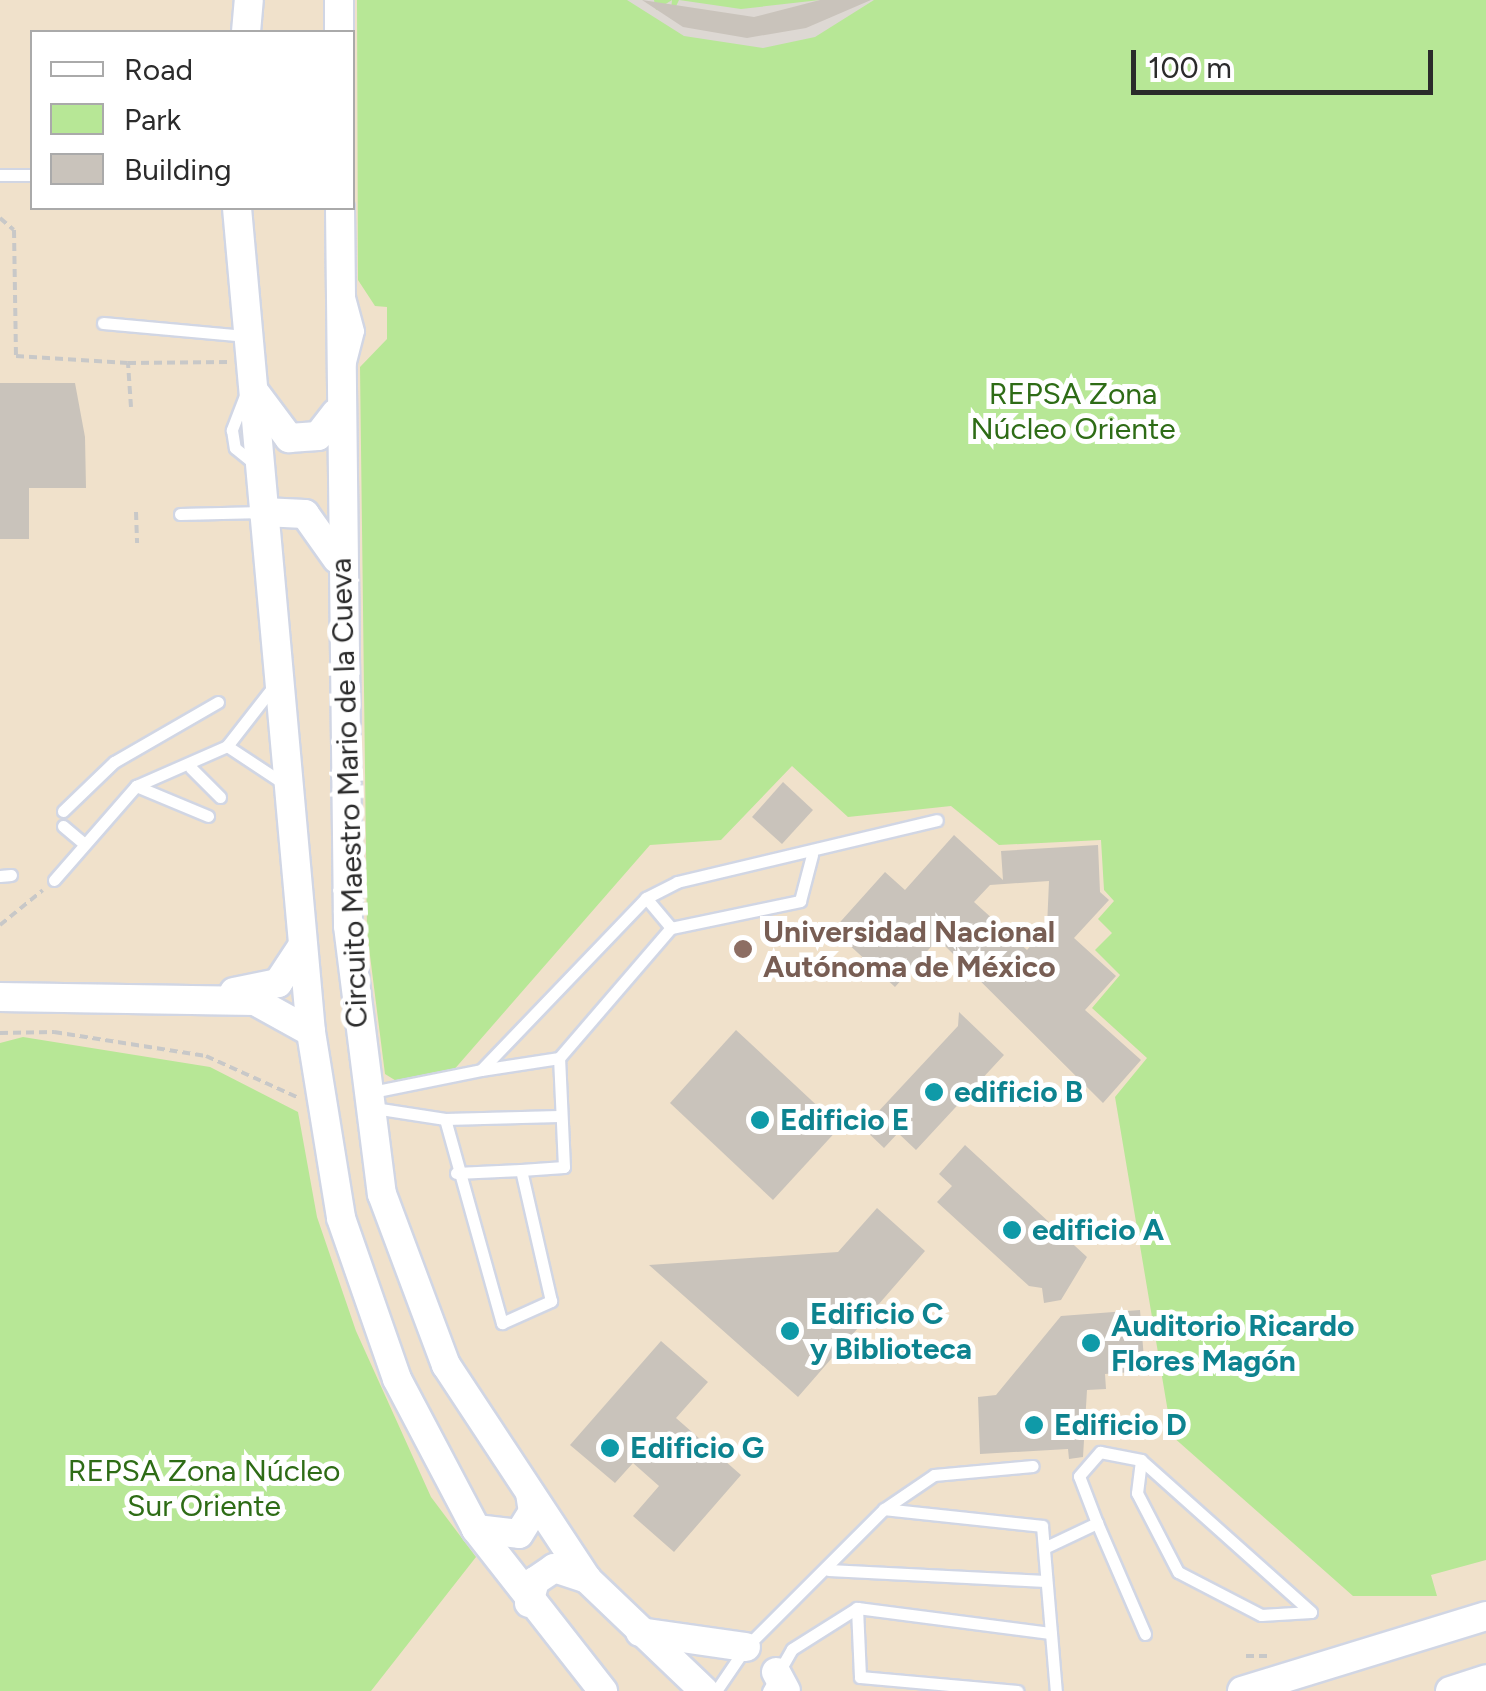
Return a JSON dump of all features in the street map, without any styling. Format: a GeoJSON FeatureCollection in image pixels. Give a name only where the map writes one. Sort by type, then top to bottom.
{"type":"FeatureCollection","features":[{"type":"Feature","properties":{"kind":"street"},"geometry":{"type":"LineString","coordinates":[[246,30],[249,0]]}},
{"type":"Feature","properties":{"kind":"street"},"geometry":{"type":"LineString","coordinates":[[339,0],[339,30]]}},
{"type":"Feature","properties":{"kind":"street","name":"Circuito Maestro Mario de la Cueva"},"geometry":{"type":"LineString","coordinates":[[237,210],[320,1111],[366,1298],[476,1529],[528,1603],[602,1691]]}},
{"type":"Feature","properties":{"kind":"street","name":"Circuito Maestro Mario de la Cueva"},"geometry":{"type":"LineString","coordinates":[[340,210],[342,382],[336,414],[348,926],[365,1101],[408,1282],[446,1365],[587,1579],[704,1691]]}},
{"type":"Feature","properties":{"kind":"street"},"geometry":{"type":"LineString","coordinates":[[249,361],[289,438],[318,436],[336,414]]}},
{"type":"Feature","properties":{"kind":"street"},"geometry":{"type":"LineString","coordinates":[[263,512],[306,514],[341,570]]}},
{"type":"Feature","properties":{"kind":"street","name":"Circuito Maestro Mario de la Cueva"},"geometry":{"type":"LineString","coordinates":[[211,997],[278,983],[303,944]]}},
{"type":"Feature","properties":{"kind":"street","name":"Circuito Maestro Mario de la Cueva"},"geometry":{"type":"LineString","coordinates":[[0,997],[211,997],[255,1001],[311,1032]]}},
{"type":"Feature","properties":{"kind":"street"},"geometry":{"type":"LineString","coordinates":[[476,1529],[519,1534],[531,1520],[530,1493]]}},
{"type":"Feature","properties":{"kind":"street"},"geometry":{"type":"LineString","coordinates":[[528,1603],[535,1580],[554,1568],[587,1579]]}},
{"type":"Feature","properties":{"kind":"street"},"geometry":{"type":"LineString","coordinates":[[1242,1691],[1486,1616]]}},
{"type":"Feature","properties":{"kind":"street"},"geometry":{"type":"LineString","coordinates":[[640,1632],[746,1647]]}},
{"type":"Feature","properties":{"kind":"street"},"geometry":{"type":"LineString","coordinates":[[1450,1691],[1486,1679]]}},
{"type":"Feature","properties":{"kind":"lane"},"geometry":{"type":"LineString","coordinates":[[0,175],[30,175]]}},
{"type":"Feature","properties":{"kind":"lane"},"geometry":{"type":"LineString","coordinates":[[102,323],[249,361]]}},
{"type":"Feature","properties":{"kind":"lane"},"geometry":{"type":"LineString","coordinates":[[180,514],[263,512]]}},
{"type":"Feature","properties":{"kind":"lane"},"geometry":{"type":"LineString","coordinates":[[54,880],[83,842],[136,786],[191,768],[228,746],[278,679]]}},
{"type":"Feature","properties":{"kind":"lane"},"geometry":{"type":"LineString","coordinates":[[63,811],[114,762],[218,702]]}},
{"type":"Feature","properties":{"kind":"lane"},"geometry":{"type":"LineString","coordinates":[[228,746],[289,787]]}},
{"type":"Feature","properties":{"kind":"lane"},"geometry":{"type":"LineString","coordinates":[[191,768],[220,797]]}},
{"type":"Feature","properties":{"kind":"lane"},"geometry":{"type":"LineString","coordinates":[[136,786],[208,816]]}},
{"type":"Feature","properties":{"kind":"lane"},"geometry":{"type":"LineString","coordinates":[[481,1070],[646,898],[676,882],[812,855],[937,820]]}},
{"type":"Feature","properties":{"kind":"lane"},"geometry":{"type":"LineString","coordinates":[[63,826],[83,842]]}},
{"type":"Feature","properties":{"kind":"lane"},"geometry":{"type":"LineString","coordinates":[[365,1101],[481,1070],[559,1058],[671,928],[800,900],[812,855]]}},
{"type":"Feature","properties":{"kind":"lane"},"geometry":{"type":"LineString","coordinates":[[646,898],[671,928]]}},
{"type":"Feature","properties":{"kind":"lane"},"geometry":{"type":"LineString","coordinates":[[456,1174],[564,1167],[559,1058]]}},
{"type":"Feature","properties":{"kind":"lane"},"geometry":{"type":"LineString","coordinates":[[365,1101],[445,1119],[559,1116]]}},
{"type":"Feature","properties":{"kind":"lane"},"geometry":{"type":"LineString","coordinates":[[445,1119],[456,1174],[502,1322],[551,1302],[521,1170]]}},
{"type":"Feature","properties":{"kind":"lane"},"geometry":{"type":"LineString","coordinates":[[1141,1460],[1137,1493],[1178,1572],[1261,1614],[1311,1612],[1141,1460],[1100,1452],[1079,1476],[1145,1634]]}},
{"type":"Feature","properties":{"kind":"lane"},"geometry":{"type":"LineString","coordinates":[[716,1691],[746,1647],[830,1570],[884,1509],[934,1475],[1033,1466]]}},
{"type":"Feature","properties":{"kind":"lane"},"geometry":{"type":"LineString","coordinates":[[884,1509],[1042,1526],[1056,1691]]}},
{"type":"Feature","properties":{"kind":"lane"},"geometry":{"type":"LineString","coordinates":[[1044,1548],[1097,1524]]}},
{"type":"Feature","properties":{"kind":"lane"},"geometry":{"type":"LineString","coordinates":[[830,1570],[1045,1581]]}},
{"type":"Feature","properties":{"kind":"lane"},"geometry":{"type":"LineString","coordinates":[[777,1685],[792,1650],[857,1608],[1050,1633]]}},
{"type":"Feature","properties":{"kind":"lane"},"geometry":{"type":"LineString","coordinates":[[857,1608],[860,1678],[1017,1691]]}},
{"type":"Feature","properties":{"kind":"path"},"geometry":{"type":"LineString","coordinates":[[0,218],[14,230],[16,356],[128,363],[249,361]]}},
{"type":"Feature","properties":{"kind":"path"},"geometry":{"type":"LineString","coordinates":[[128,363],[131,407]]}},
{"type":"Feature","properties":{"kind":"path"},"geometry":{"type":"LineString","coordinates":[[136,512],[137,543]]}},
{"type":"Feature","properties":{"kind":"path"},"geometry":{"type":"LineString","coordinates":[[0,925],[54,880]]}},
{"type":"Feature","properties":{"kind":"path"},"geometry":{"type":"LineString","coordinates":[[0,1033],[54,1032],[206,1056],[320,1111]]}},
{"type":"Feature","properties":{"kind":"shaded area","name":"Universidad Nacional Autónoma de México"},"geometry":{"type":"Polygon","coordinates":[[[0,0],[1486,0],[1486,1691],[0,1691],[0,0]]]}},
{"type":"Feature","properties":{"kind":"shaded area"},"geometry":{"type":"Polygon","coordinates":[[[627,0],[654,0],[656,10],[672,0],[670,19],[679,0],[741,9],[820,0],[829,18],[847,0],[874,0],[815,37],[763,48],[684,36],[627,0]]]}},
{"type":"Feature","properties":{"kind":"green space","name":"REPSA Zona Núcleo Oriente"},"geometry":{"type":"Polygon","coordinates":[[[357,0],[1486,0],[1486,1560],[1431,1575],[1437,1596],[1353,1596],[1172,1436],[1115,1097],[1147,1058],[1092,1008],[1120,975],[1095,950],[1112,933],[1098,919],[1114,901],[1104,890],[1101,840],[999,845],[951,806],[848,817],[792,766],[721,840],[650,845],[452,1072],[398,1082],[385,1074],[367,932],[360,367],[387,339],[387,307],[375,306],[358,280],[357,0]]]}},
{"type":"Feature","properties":{"kind":"green space","name":"REPSA Zona Núcleo Sur Oriente"},"geometry":{"type":"Polygon","coordinates":[[[23,1037],[210,1067],[298,1112],[317,1217],[356,1331],[431,1497],[476,1557],[371,1691],[0,1691],[0,1043],[23,1037]]]}},
{"type":"Feature","properties":{"kind":"building"},"geometry":{"type":"Polygon","coordinates":[[[642,0],[754,17],[820,0],[871,0],[806,28],[747,38],[683,27],[642,0]]]}},
{"type":"Feature","properties":{"kind":"building"},"geometry":{"type":"Polygon","coordinates":[[[0,383],[75,383],[85,437],[86,488],[29,488],[29,539],[0,539],[0,383]]]}},
{"type":"Feature","properties":{"kind":"building"},"geometry":{"type":"Polygon","coordinates":[[[783,782],[813,810],[782,844],[752,817],[783,782]]]}},
{"type":"Feature","properties":{"kind":"building"},"geometry":{"type":"Polygon","coordinates":[[[954,835],[1003,880],[1001,851],[1098,845],[1100,892],[1109,900],[1074,938],[1116,976],[1085,1010],[1141,1060],[1103,1103],[938,939],[895,987],[833,930],[885,872],[905,890],[954,835]],[[1049,881],[990,885],[974,902],[1027,950],[1047,927],[1049,881]]]}},
{"type":"Feature","properties":{"kind":"building","name":"edificio B"},"geometry":{"type":"Polygon","coordinates":[[[959,1012],[1004,1055],[916,1150],[898,1133],[884,1148],[863,1128],[958,1026],[959,1012]]]}},
{"type":"Feature","properties":{"kind":"building","name":"Edificio E"},"geometry":{"type":"Polygon","coordinates":[[[736,1030],[840,1127],[773,1200],[670,1103],[736,1030]]]}},
{"type":"Feature","properties":{"kind":"building","name":"edificio A"},"geometry":{"type":"Polygon","coordinates":[[[965,1145],[1087,1257],[1061,1300],[1044,1303],[1042,1288],[1029,1286],[937,1202],[952,1186],[939,1174],[965,1145]]]}},
{"type":"Feature","properties":{"kind":"building","name":"Edificio C y Biblioteca"},"geometry":{"type":"Polygon","coordinates":[[[877,1208],[925,1251],[798,1397],[649,1265],[838,1252],[877,1208]]]}},
{"type":"Feature","properties":{"kind":"building"},"geometry":{"type":"Polygon","coordinates":[[[1140,1310],[1145,1371],[1105,1374],[1106,1389],[1087,1390],[1083,1457],[1069,1459],[1068,1449],[980,1454],[978,1397],[996,1395],[1061,1316],[1140,1310]]]}},
{"type":"Feature","properties":{"kind":"building","name":"Edificio G"},"geometry":{"type":"Polygon","coordinates":[[[661,1341],[708,1382],[676,1418],[741,1475],[674,1552],[633,1516],[659,1486],[633,1463],[615,1483],[570,1445],[661,1341]]]}},
{"type":"Feature","properties":{"kind":"place","name":"Universidad Nacional Autónoma de México"},"geometry":{"type":"Point","coordinates":[743,949]}},
{"type":"Feature","properties":{"kind":"place","name":"edificio B"},"geometry":{"type":"Point","coordinates":[934,1092]}},
{"type":"Feature","properties":{"kind":"place","name":"Edificio E"},"geometry":{"type":"Point","coordinates":[760,1120]}},
{"type":"Feature","properties":{"kind":"place","name":"edificio A"},"geometry":{"type":"Point","coordinates":[1012,1230]}},
{"type":"Feature","properties":{"kind":"place","name":"Edificio C y Biblioteca"},"geometry":{"type":"Point","coordinates":[790,1331]}},
{"type":"Feature","properties":{"kind":"place","name":"Auditorio Ricardo Flores Magón"},"geometry":{"type":"Point","coordinates":[1091,1343]}},
{"type":"Feature","properties":{"kind":"place","name":"Edificio D"},"geometry":{"type":"Point","coordinates":[1034,1425]}},
{"type":"Feature","properties":{"kind":"place","name":"Edificio G"},"geometry":{"type":"Point","coordinates":[610,1448]}}]}
